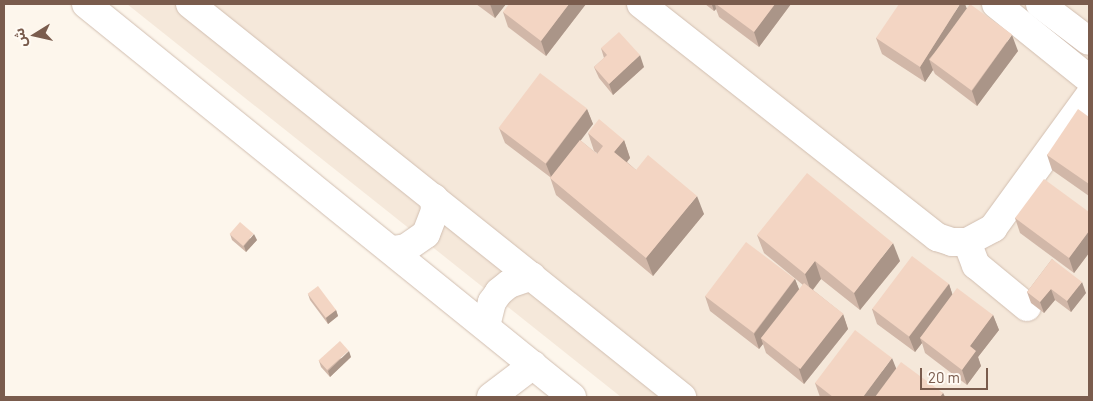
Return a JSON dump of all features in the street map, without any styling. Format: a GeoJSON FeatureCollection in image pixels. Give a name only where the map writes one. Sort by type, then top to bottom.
{"type":"FeatureCollection","features":[{"type":"Feature","properties":{"kind":"street"},"geometry":{"type":"LineString","coordinates":[[86,4],[393,250],[572,397]]}},
{"type":"Feature","properties":{"kind":"street"},"geometry":{"type":"LineString","coordinates":[[190,4],[682,397]]}},
{"type":"Feature","properties":{"kind":"street"},"geometry":{"type":"LineString","coordinates":[[641,4],[937,237],[952,242],[967,242],[993,228],[1089,96]]}},
{"type":"Feature","properties":{"kind":"street"},"geometry":{"type":"LineString","coordinates":[[996,4],[1089,78]]}},
{"type":"Feature","properties":{"kind":"street"},"geometry":{"type":"LineString","coordinates":[[1040,4],[1089,41]]}},
{"type":"Feature","properties":{"kind":"street"},"geometry":{"type":"LineString","coordinates":[[393,250],[406,248],[426,234],[435,211],[434,198]]}},
{"type":"Feature","properties":{"kind":"street"},"geometry":{"type":"LineString","coordinates":[[967,242],[976,265],[1027,308]]}},
{"type":"Feature","properties":{"kind":"street"},"geometry":{"type":"LineString","coordinates":[[486,326],[492,302],[499,292],[508,284],[532,276]]}},
{"type":"Feature","properties":{"kind":"street"},"geometry":{"type":"LineString","coordinates":[[491,397],[533,365]]}},
{"type":"Feature","properties":{"kind":"shaded area"},"geometry":{"type":"Polygon","coordinates":[[[127,4],[1089,4],[1089,397],[621,397],[127,4]]]}},
{"type":"Feature","properties":{"kind":"building"},"geometry":{"type":"Polygon","coordinates":[[[509,4],[569,4],[541,41],[503,12],[509,4]]]}},
{"type":"Feature","properties":{"kind":"building"},"geometry":{"type":"Polygon","coordinates":[[[716,4],[775,4],[754,32],[716,4]]]}},
{"type":"Feature","properties":{"kind":"building"},"geometry":{"type":"Polygon","coordinates":[[[899,4],[960,4],[920,67],[876,38],[899,4]]]}},
{"type":"Feature","properties":{"kind":"building"},"geometry":{"type":"Polygon","coordinates":[[[970,4],[1012,35],[972,90],[929,60],[970,4]]]}},
{"type":"Feature","properties":{"kind":"building"},"geometry":{"type":"Polygon","coordinates":[[[619,32],[640,55],[609,84],[594,67],[607,55],[601,48],[619,32]]]}},
{"type":"Feature","properties":{"kind":"building"},"geometry":{"type":"Polygon","coordinates":[[[540,73],[587,109],[546,164],[498,128],[540,73]]]}},
{"type":"Feature","properties":{"kind":"building"},"geometry":{"type":"Polygon","coordinates":[[[1078,109],[1089,117],[1089,184],[1047,155],[1078,109]]]}},
{"type":"Feature","properties":{"kind":"building"},"geometry":{"type":"Polygon","coordinates":[[[599,119],[624,140],[614,152],[636,170],[648,155],[697,196],[646,258],[550,178],[580,140],[597,154],[603,146],[588,133],[599,119]]]}},
{"type":"Feature","properties":{"kind":"building"},"geometry":{"type":"Polygon","coordinates":[[[807,173],[893,243],[854,293],[815,261],[805,274],[757,235],[807,173]]]}},
{"type":"Feature","properties":{"kind":"building"},"geometry":{"type":"Polygon","coordinates":[[[1044,179],[1089,212],[1089,231],[1069,258],[1015,218],[1044,179]]]}},
{"type":"Feature","properties":{"kind":"building"},"geometry":{"type":"Polygon","coordinates":[[[240,222],[254,234],[243,246],[230,234],[240,222]]]}},
{"type":"Feature","properties":{"kind":"building"},"geometry":{"type":"Polygon","coordinates":[[[746,242],[795,279],[754,333],[705,296],[746,242]]]}},
{"type":"Feature","properties":{"kind":"building"},"geometry":{"type":"Polygon","coordinates":[[[912,256],[949,284],[909,336],[872,309],[912,256]]]}},
{"type":"Feature","properties":{"kind":"building"},"geometry":{"type":"Polygon","coordinates":[[[1052,259],[1082,282],[1067,301],[1051,289],[1040,302],[1027,292],[1052,259]]]}},
{"type":"Feature","properties":{"kind":"building"},"geometry":{"type":"Polygon","coordinates":[[[804,283],[843,314],[800,369],[761,338],[804,283]]]}},
{"type":"Feature","properties":{"kind":"building"},"geometry":{"type":"Polygon","coordinates":[[[318,286],[336,310],[326,318],[308,294],[318,286]]]}},
{"type":"Feature","properties":{"kind":"building"},"geometry":{"type":"Polygon","coordinates":[[[957,288],[993,315],[970,346],[976,351],[962,370],[920,338],[957,288]]]}},
{"type":"Feature","properties":{"kind":"building"},"geometry":{"type":"Polygon","coordinates":[[[855,330],[892,358],[863,397],[833,397],[815,383],[855,330]]]}},
{"type":"Feature","properties":{"kind":"building"},"geometry":{"type":"Polygon","coordinates":[[[340,341],[349,351],[327,370],[318,360],[340,341]]]}},
{"type":"Feature","properties":{"kind":"building"},"geometry":{"type":"Polygon","coordinates":[[[901,362],[943,393],[940,397],[875,397],[901,362]]]}}]}
